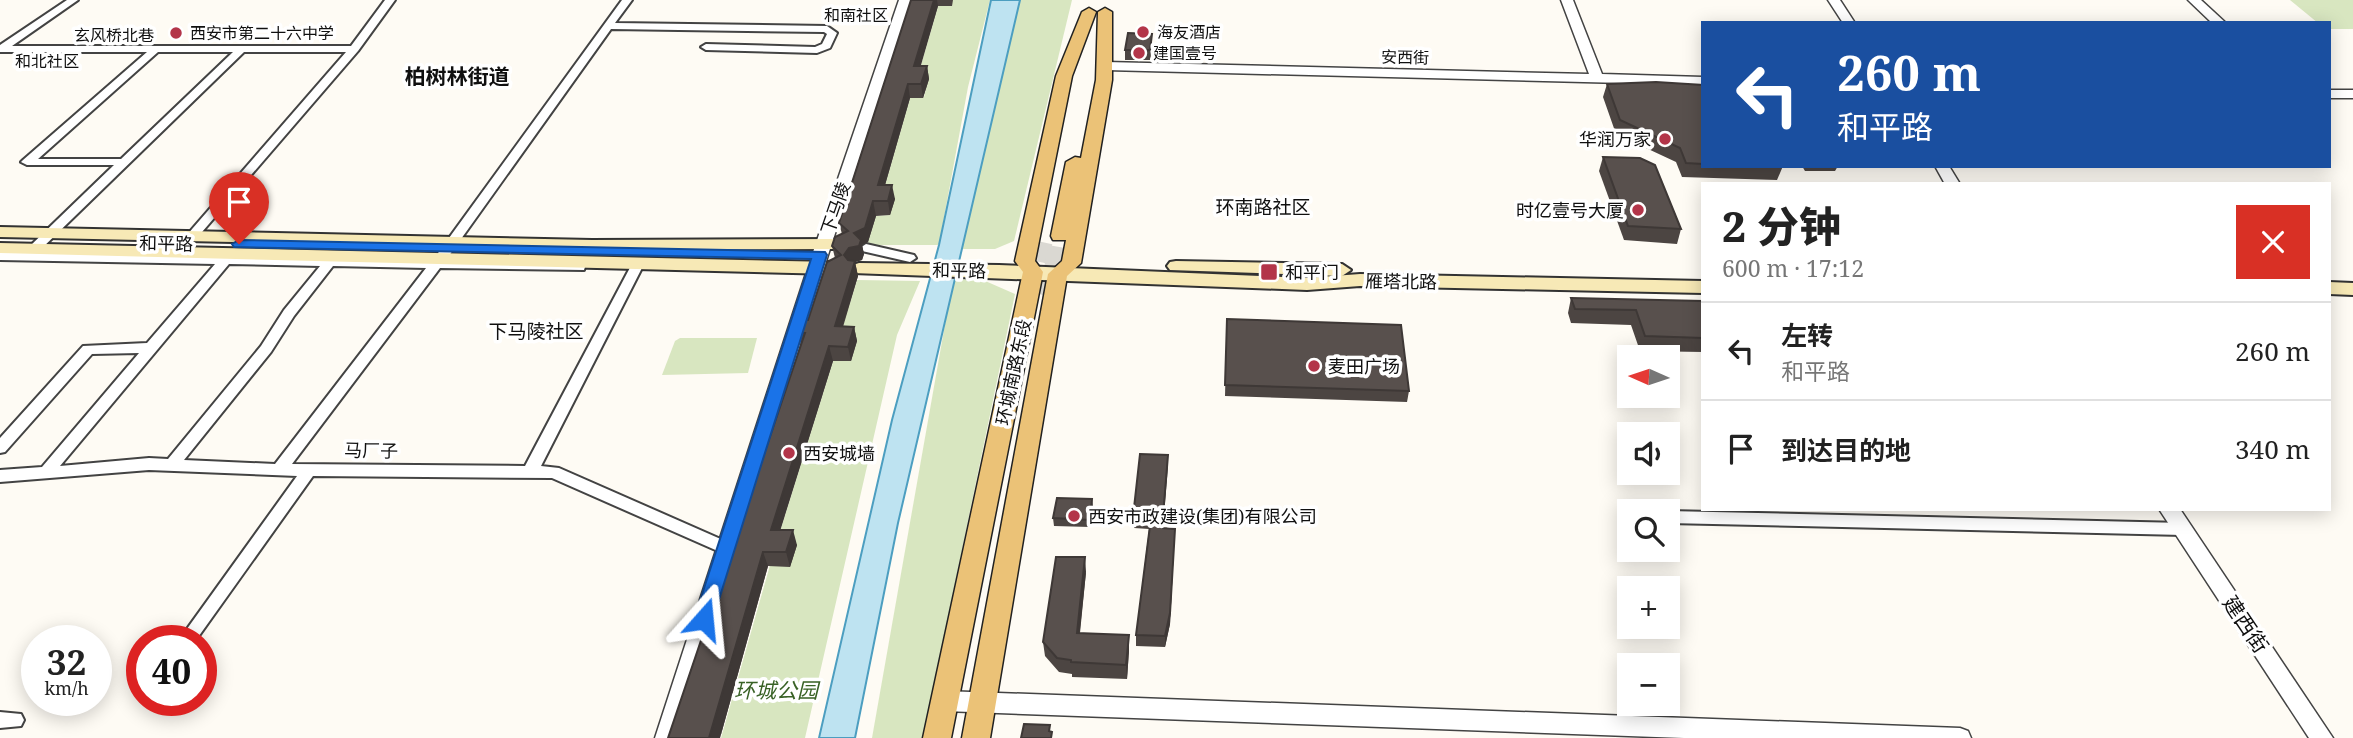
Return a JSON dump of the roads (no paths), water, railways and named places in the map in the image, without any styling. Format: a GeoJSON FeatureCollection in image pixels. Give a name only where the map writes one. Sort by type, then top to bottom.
{"type":"FeatureCollection","features":[{"type":"Feature","properties":{"kind":"main road","name":"环城南路东段"},"geometry":{"type":"LineString","coordinates":[[976,738],[1064,269],[1106,66],[1098,6]]}},
{"type":"Feature","properties":{"kind":"main road","name":"环城南路东段"},"geometry":{"type":"LineString","coordinates":[[937,738],[1064,76],[1098,6]]}},
{"type":"Feature","properties":{"kind":"main road"},"geometry":{"type":"LineString","coordinates":[[1052,235],[1098,6]]}},
{"type":"Feature","properties":{"kind":"main road"},"geometry":{"type":"LineString","coordinates":[[0,232],[42,241],[192,236],[444,254]]}},
{"type":"Feature","properties":{"kind":"main road","name":"和平路"},"geometry":{"type":"LineString","coordinates":[[0,239],[444,254],[638,265],[828,256]]}},
{"type":"Feature","properties":{"kind":"main road","name":"和平路"},"geometry":{"type":"LineString","coordinates":[[0,248],[42,241],[227,257],[332,259],[444,254],[828,256]]}},
{"type":"Feature","properties":{"kind":"main road","name":"和平路"},"geometry":{"type":"LineString","coordinates":[[863,257],[909,264],[1064,269]]}},
{"type":"Feature","properties":{"kind":"main road","name":"雁塔北路"},"geometry":{"type":"LineString","coordinates":[[1064,269],[1701,277]]}},
{"type":"Feature","properties":{"kind":"main road","name":"雁塔北路"},"geometry":{"type":"LineString","coordinates":[[1064,269],[1307,284],[1360,280],[1701,287]]}},
{"type":"Feature","properties":{"kind":"main road"},"geometry":{"type":"LineString","coordinates":[[2331,288],[2353,289]]}},
{"type":"Feature","properties":{"kind":"main road"},"geometry":{"type":"LineString","coordinates":[[2331,300],[2353,300]]}},
{"type":"Feature","properties":{"kind":"street"},"geometry":{"type":"LineString","coordinates":[[0,49],[73,0]]}},
{"type":"Feature","properties":{"kind":"street"},"geometry":{"type":"LineString","coordinates":[[192,236],[354,49],[390,0]]}},
{"type":"Feature","properties":{"kind":"street"},"geometry":{"type":"LineString","coordinates":[[279,470],[444,254],[627,0]]}},
{"type":"Feature","properties":{"kind":"street","name":"下马陵"},"geometry":{"type":"LineString","coordinates":[[667,738],[726,548],[828,256],[905,0]]}},
{"type":"Feature","properties":{"kind":"street"},"geometry":{"type":"LineString","coordinates":[[1567,0],[1597,79]]}},
{"type":"Feature","properties":{"kind":"street"},"geometry":{"type":"LineString","coordinates":[[1834,0],[1848,21]]}},
{"type":"Feature","properties":{"kind":"street"},"geometry":{"type":"LineString","coordinates":[[2194,0],[2218,21]]}},
{"type":"Feature","properties":{"kind":"street"},"geometry":{"type":"LineString","coordinates":[[608,26],[827,29],[832,33],[825,46],[817,50],[706,47]]}},
{"type":"Feature","properties":{"kind":"street","name":"玄风桥北巷"},"geometry":{"type":"LineString","coordinates":[[0,49],[354,49]]}},
{"type":"Feature","properties":{"kind":"street"},"geometry":{"type":"LineString","coordinates":[[124,162],[27,162],[153,51]]}},
{"type":"Feature","properties":{"kind":"street"},"geometry":{"type":"LineString","coordinates":[[42,241],[240,51]]}},
{"type":"Feature","properties":{"kind":"street","name":"安西街"},"geometry":{"type":"LineString","coordinates":[[1106,66],[1701,81]]}},
{"type":"Feature","properties":{"kind":"street"},"geometry":{"type":"LineString","coordinates":[[2331,94],[2353,94]]}},
{"type":"Feature","properties":{"kind":"street"},"geometry":{"type":"LineString","coordinates":[[0,256],[227,257]]}},
{"type":"Feature","properties":{"kind":"street"},"geometry":{"type":"LineString","coordinates":[[47,471],[227,257]]}},
{"type":"Feature","properties":{"kind":"street"},"geometry":{"type":"LineString","coordinates":[[172,465],[266,349],[289,313],[332,259]]}},
{"type":"Feature","properties":{"kind":"street"},"geometry":{"type":"LineString","coordinates":[[530,472],[638,265]]}},
{"type":"Feature","properties":{"kind":"street"},"geometry":{"type":"LineString","coordinates":[[0,448],[88,349],[151,348]]}},
{"type":"Feature","properties":{"kind":"street","name":"马厂子"},"geometry":{"type":"LineString","coordinates":[[0,476],[172,465],[279,470],[554,472],[726,548]]}},
{"type":"Feature","properties":{"kind":"street"},"geometry":{"type":"LineString","coordinates":[[198,625],[310,469]]}},
{"type":"Feature","properties":{"kind":"street","name":"建西街"},"geometry":{"type":"LineString","coordinates":[[2170,511],[2322,738]]}},
{"type":"Feature","properties":{"kind":"street"},"geometry":{"type":"LineString","coordinates":[[1680,517],[1774,514],[2183,529]]}},
{"type":"Feature","properties":{"kind":"street"},"geometry":{"type":"LineString","coordinates":[[944,701],[1960,738]]}},
{"type":"Feature","properties":{"kind":"water"},"geometry":{"type":"Polygon","coordinates":[[[991,0],[1020,0],[898,523],[855,738],[819,738],[892,420],[939,245],[991,0]]]}},
{"type":"Feature","properties":{"kind":"tunnel"},"geometry":{"type":"LineString","coordinates":[[1032,291],[1044,235]]}},
{"type":"Feature","properties":{"kind":"tunnel"},"geometry":{"type":"LineString","coordinates":[[1049,296],[1060,236]]}},
{"type":"Feature","properties":{"kind":"place","name":"海友酒店"},"geometry":{"type":"Point","coordinates":[1143,32]}},
{"type":"Feature","properties":{"kind":"place","name":"西安市第二十六中学"},"geometry":{"type":"Point","coordinates":[176,33]}},
{"type":"Feature","properties":{"kind":"place","name":"建国壹号"},"geometry":{"type":"Point","coordinates":[1139,53]}},
{"type":"Feature","properties":{"kind":"place","name":"华润万家"},"geometry":{"type":"Point","coordinates":[1665,139]}},
{"type":"Feature","properties":{"kind":"place","name":"时亿壹号大厦"},"geometry":{"type":"Point","coordinates":[1638,210]}},
{"type":"Feature","properties":{"kind":"place","name":"和平门"},"geometry":{"type":"Point","coordinates":[1269,272]}},
{"type":"Feature","properties":{"kind":"place","name":"麦田广场"},"geometry":{"type":"Point","coordinates":[1314,366]}},
{"type":"Feature","properties":{"kind":"place","name":"西安城墙"},"geometry":{"type":"Point","coordinates":[789,453]}},
{"type":"Feature","properties":{"kind":"place","name":"西安市政建设(集团)有限公司"},"geometry":{"type":"Point","coordinates":[1074,516]}},
{"type":"Feature","properties":{"kind":"district","name":"和南社区"},"geometry":{"type":"Point","coordinates":[856,15]}},
{"type":"Feature","properties":{"kind":"district","name":"和北社区"},"geometry":{"type":"Point","coordinates":[47,61]}},
{"type":"Feature","properties":{"kind":"district","name":"柏树林街道"},"geometry":{"type":"Point","coordinates":[457,76]}},
{"type":"Feature","properties":{"kind":"district","name":"环南路社区"},"geometry":{"type":"Point","coordinates":[1263,207]}},
{"type":"Feature","properties":{"kind":"district","name":"下马陵社区"},"geometry":{"type":"Point","coordinates":[536,331]}},
{"type":"Feature","properties":{"kind":"park label","name":"环城公园"},"geometry":{"type":"Point","coordinates":[776,690]}}]}
